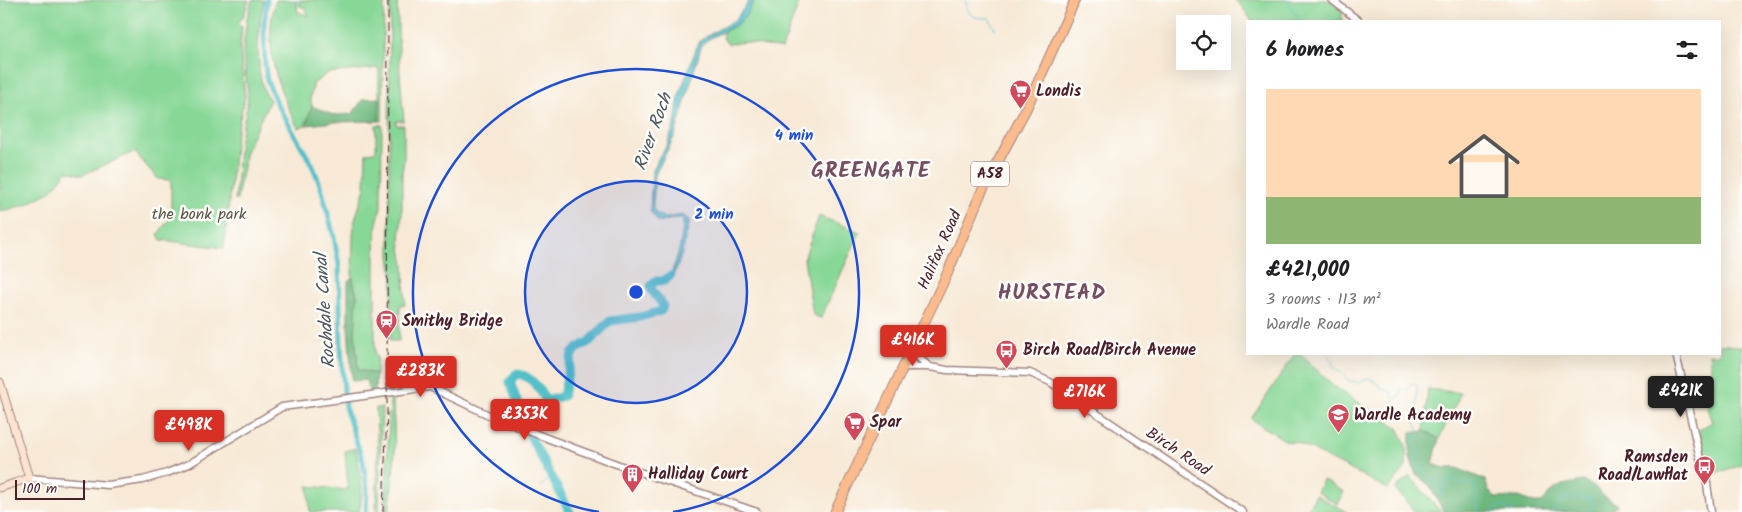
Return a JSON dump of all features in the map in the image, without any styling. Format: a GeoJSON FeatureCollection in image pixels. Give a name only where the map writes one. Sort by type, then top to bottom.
{"type":"FeatureCollection","features":[{"type":"Feature","properties":{"kind":"highway","name":"Halifax Road"},"geometry":{"type":"LineString","coordinates":[[835,512],[948,272],[980,195],[1026,109],[1074,0]]}},
{"type":"Feature","properties":{"kind":"main road"},"geometry":{"type":"LineString","coordinates":[[0,382],[29,478],[0,488]]}},
{"type":"Feature","properties":{"kind":"street"},"geometry":{"type":"LineString","coordinates":[[1332,0],[1359,20]]}},
{"type":"Feature","properties":{"kind":"street"},"geometry":{"type":"LineString","coordinates":[[909,353],[921,367]]}},
{"type":"Feature","properties":{"kind":"street"},"geometry":{"type":"LineString","coordinates":[[909,353],[930,367]]}},
{"type":"Feature","properties":{"kind":"street"},"geometry":{"type":"LineString","coordinates":[[1676,355],[1706,480],[1710,512]]}},
{"type":"Feature","properties":{"kind":"street","name":"Birch Road"},"geometry":{"type":"LineString","coordinates":[[902,367],[1030,373],[1050,382],[1243,512]]}},
{"type":"Feature","properties":{"kind":"street"},"geometry":{"type":"LineString","coordinates":[[29,478],[108,485],[143,480],[189,464],[282,407],[430,387],[544,437],[757,512]]}},
{"type":"Feature","properties":{"kind":"green space","name":"the bonk park"},"geometry":{"type":"Polygon","coordinates":[[[0,0],[249,0],[243,17],[238,23],[242,27],[240,49],[245,96],[236,136],[224,248],[161,240],[158,234],[171,217],[171,180],[158,179],[137,155],[136,151],[82,175],[67,171],[50,192],[27,204],[0,212],[0,0]]]}},
{"type":"Feature","properties":{"kind":"green space"},"geometry":{"type":"Polygon","coordinates":[[[252,0],[264,0],[258,52],[261,80],[270,100],[246,150],[237,200],[235,200],[240,138],[248,94],[243,52],[244,40],[252,0]]]}},
{"type":"Feature","properties":{"kind":"green space"},"geometry":{"type":"Polygon","coordinates":[[[276,0],[296,0],[298,12],[309,16],[305,8],[300,6],[300,0],[384,0],[382,121],[379,121],[379,68],[328,73],[314,83],[310,97],[312,106],[306,125],[298,128],[278,82],[271,50],[272,17],[276,0]]]}},
{"type":"Feature","properties":{"kind":"green space"},"geometry":{"type":"Polygon","coordinates":[[[390,0],[397,0],[404,121],[396,121],[396,125],[404,125],[400,241],[404,266],[405,305],[400,305],[399,341],[390,341],[393,278],[390,256],[389,165],[390,0]]]}},
{"type":"Feature","properties":{"kind":"green space"},"geometry":{"type":"Polygon","coordinates":[[[754,0],[800,0],[782,49],[745,42],[728,44],[724,39],[723,32],[742,19],[754,0]]]}},
{"type":"Feature","properties":{"kind":"green space"},"geometry":{"type":"Polygon","coordinates":[[[1235,0],[1329,0],[1342,11],[1342,20],[1251,20],[1235,0]]]}},
{"type":"Feature","properties":{"kind":"green space"},"geometry":{"type":"Polygon","coordinates":[[[380,98],[379,121],[306,125],[312,106],[333,115],[352,114],[363,99],[380,98]]]}},
{"type":"Feature","properties":{"kind":"green space"},"geometry":{"type":"Polygon","coordinates":[[[376,125],[382,125],[381,207],[376,228],[375,255],[376,374],[358,370],[355,332],[357,295],[352,276],[354,223],[365,188],[366,153],[376,150],[376,125]]]}},
{"type":"Feature","properties":{"kind":"green space"},"geometry":{"type":"Polygon","coordinates":[[[819,216],[860,232],[821,318],[813,315],[804,259],[819,216]]]}},
{"type":"Feature","properties":{"kind":"green space"},"geometry":{"type":"Polygon","coordinates":[[[352,277],[357,296],[355,332],[358,370],[376,374],[375,391],[369,392],[366,380],[352,381],[348,327],[348,281],[352,277]]]}},
{"type":"Feature","properties":{"kind":"green space"},"geometry":{"type":"Polygon","coordinates":[[[1721,344],[1742,347],[1742,465],[1709,475],[1699,430],[1712,422],[1707,409],[1714,389],[1709,355],[1721,355],[1721,344]]]}},
{"type":"Feature","properties":{"kind":"green space"},"geometry":{"type":"Polygon","coordinates":[[[1294,355],[1301,355],[1335,387],[1398,428],[1406,445],[1406,467],[1388,489],[1299,443],[1286,441],[1251,419],[1294,355]]]}},
{"type":"Feature","properties":{"kind":"green space"},"geometry":{"type":"Polygon","coordinates":[[[1428,389],[1461,393],[1439,439],[1424,431],[1428,389]]]}},
{"type":"Feature","properties":{"kind":"green space"},"geometry":{"type":"Polygon","coordinates":[[[390,398],[393,398],[395,452],[390,505],[388,512],[385,512],[390,398]]]}},
{"type":"Feature","properties":{"kind":"green space"},"geometry":{"type":"Polygon","coordinates":[[[376,408],[382,408],[379,512],[376,512],[378,454],[376,408]]]}},
{"type":"Feature","properties":{"kind":"green space"},"geometry":{"type":"Polygon","coordinates":[[[1424,431],[1439,439],[1433,464],[1444,468],[1457,468],[1485,480],[1488,489],[1496,498],[1519,497],[1534,503],[1541,503],[1553,490],[1562,485],[1583,481],[1594,486],[1602,495],[1618,505],[1608,512],[1444,512],[1429,485],[1416,475],[1410,457],[1410,433],[1424,431]]]}},
{"type":"Feature","properties":{"kind":"green space"},"geometry":{"type":"Polygon","coordinates":[[[355,448],[362,488],[359,512],[310,512],[308,486],[348,490],[345,451],[355,448]]]}},
{"type":"Feature","properties":{"kind":"green space"},"geometry":{"type":"Polygon","coordinates":[[[1410,476],[1441,512],[1415,512],[1395,489],[1410,476]]]}},
{"type":"Feature","properties":{"kind":"green space"},"geometry":{"type":"Polygon","coordinates":[[[1323,480],[1344,492],[1338,504],[1317,492],[1323,480]]]}},
{"type":"Feature","properties":{"kind":"green space"},"geometry":{"type":"Polygon","coordinates":[[[1316,495],[1347,512],[1306,512],[1316,495]]]}},
{"type":"Feature","properties":{"kind":"water"},"geometry":{"type":"Polygon","coordinates":[[[750,0],[754,0],[749,11],[738,24],[702,44],[675,135],[655,175],[653,208],[656,213],[664,218],[683,215],[689,220],[686,240],[678,266],[665,285],[660,278],[671,273],[674,267],[681,240],[683,220],[676,218],[659,223],[650,211],[652,173],[667,145],[675,123],[679,95],[700,41],[735,20],[750,0]]]}},
{"type":"Feature","properties":{"kind":"waterway","name":"Rochdale Canal"},"geometry":{"type":"LineString","coordinates":[[267,0],[264,25],[267,80],[277,104],[311,163],[318,179],[334,237],[339,265],[345,407],[363,461],[367,489],[366,512]]}},
{"type":"Feature","properties":{"kind":"waterway"},"geometry":{"type":"LineString","coordinates":[[298,0],[298,7]]}},
{"type":"Feature","properties":{"kind":"waterway"},"geometry":{"type":"LineString","coordinates":[[965,0],[968,10],[972,15],[979,18],[989,18],[995,29]]}},
{"type":"Feature","properties":{"kind":"waterway"},"geometry":{"type":"LineString","coordinates":[[1289,0],[1290,7],[1298,15],[1296,20]]}},
{"type":"Feature","properties":{"kind":"waterway","name":"River Roch"},"geometry":{"type":"LineString","coordinates":[[570,512],[531,438],[510,382],[516,374],[521,375],[534,383],[546,401],[563,396],[572,354],[590,341],[610,321],[640,317],[661,311],[663,305],[652,291],[651,286],[655,281],[664,281],[670,276]]}},
{"type":"Feature","properties":{"kind":"waterway"},"geometry":{"type":"LineString","coordinates":[[1328,355],[1334,368],[1345,375],[1346,379],[1358,383],[1370,378],[1381,389],[1392,391],[1392,396],[1395,398],[1401,396],[1401,389],[1407,390],[1411,383],[1417,385],[1417,412],[1413,421],[1415,421],[1420,435],[1416,438],[1415,445],[1419,449],[1416,455],[1418,465],[1435,480],[1440,492],[1443,494],[1446,482],[1454,479],[1459,483],[1469,483],[1476,487],[1478,512]]}},
{"type":"Feature","properties":{"kind":"waterway"},"geometry":{"type":"LineString","coordinates":[[541,486],[546,482],[551,473]]}},
{"type":"Feature","properties":{"kind":"waterway"},"geometry":{"type":"LineString","coordinates":[[1553,512],[1562,499],[1579,497],[1584,500],[1590,496],[1593,504],[1589,512]]}},
{"type":"Feature","properties":{"kind":"waterway"},"geometry":{"type":"LineString","coordinates":[[1493,512],[1500,506],[1514,512]]}},
{"type":"Feature","properties":{"kind":"railway"},"geometry":{"type":"LineString","coordinates":[[383,512],[387,412],[388,0]]}},
{"type":"Feature","properties":{"kind":"place","name":"Londis"},"geometry":{"type":"Point","coordinates":[1020,110]}},
{"type":"Feature","properties":{"kind":"place","name":"Smithy Bridge"},"geometry":{"type":"Point","coordinates":[386,340]}},
{"type":"Feature","properties":{"kind":"place","name":"Birch Road/Birch Avenue"},"geometry":{"type":"Point","coordinates":[1007,369]}},
{"type":"Feature","properties":{"kind":"place","name":"Wardle Academy"},"geometry":{"type":"Point","coordinates":[1338,434]}},
{"type":"Feature","properties":{"kind":"place","name":"Spar"},"geometry":{"type":"Point","coordinates":[854,441]}},
{"type":"Feature","properties":{"kind":"place","name":"Ramsden Road/Lawflat"},"geometry":{"type":"Point","coordinates":[1704,485]}},
{"type":"Feature","properties":{"kind":"place","name":"Halliday Court"},"geometry":{"type":"Point","coordinates":[632,493]}},
{"type":"Feature","properties":{"kind":"district","name":"GREENGATE"},"geometry":{"type":"Point","coordinates":[871,171]}},
{"type":"Feature","properties":{"kind":"district","name":"HURSTEAD"},"geometry":{"type":"Point","coordinates":[1052,293]}}]}
